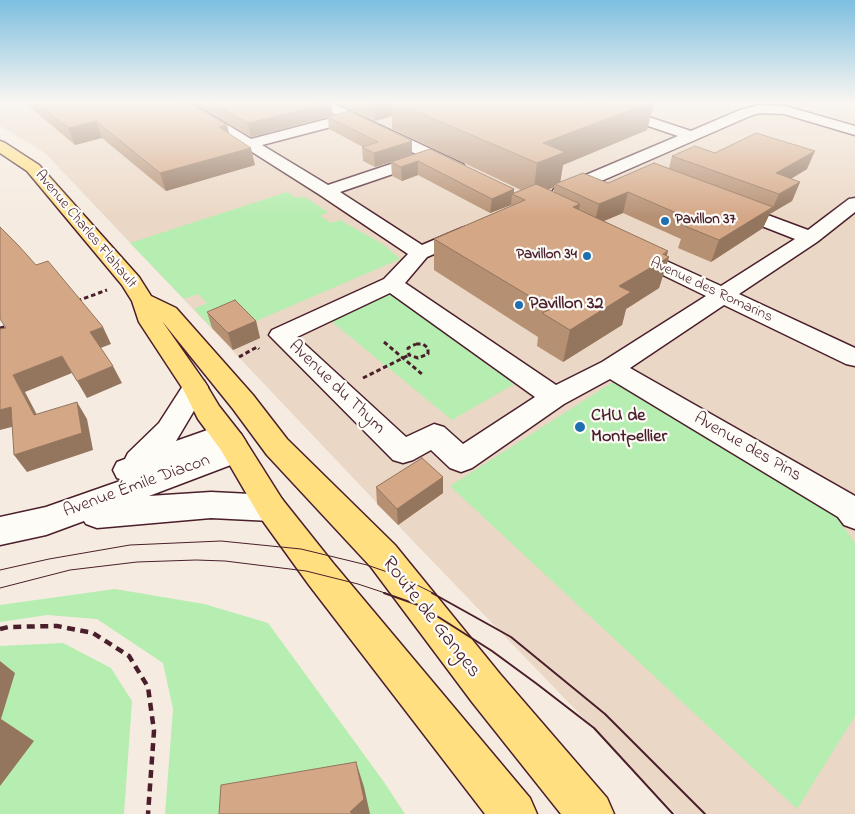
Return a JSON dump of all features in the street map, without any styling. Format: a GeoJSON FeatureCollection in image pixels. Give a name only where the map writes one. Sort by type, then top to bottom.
{"type":"FeatureCollection","features":[{"type":"Feature","properties":{"kind":"main road","name":"Avenue Charles Flahault"},"geometry":{"type":"LineString","coordinates":[[0,146],[33,168],[137,292],[151,322],[195,387],[208,412],[246,436]]}},
{"type":"Feature","properties":{"kind":"main road","name":"Avenue Charles Flahault"},"geometry":{"type":"LineString","coordinates":[[137,292],[168,313],[243,402],[246,436]]}},
{"type":"Feature","properties":{"kind":"main road"},"geometry":{"type":"LineString","coordinates":[[246,436],[272,508],[321,574],[514,814]]}},
{"type":"Feature","properties":{"kind":"main road","name":"Route de Ganges"},"geometry":{"type":"LineString","coordinates":[[246,436],[383,556],[486,688],[591,814]]}},
{"type":"Feature","properties":{"kind":"street"},"geometry":{"type":"LineString","coordinates":[[245,141],[326,191],[420,253]]}},
{"type":"Feature","properties":{"kind":"street"},"geometry":{"type":"LineString","coordinates":[[250,144],[261,141]]}},
{"type":"Feature","properties":{"kind":"street"},"geometry":{"type":"LineString","coordinates":[[402,141],[474,176]]}},
{"type":"Feature","properties":{"kind":"street"},"geometry":{"type":"LineString","coordinates":[[550,197],[680,141]]}},
{"type":"Feature","properties":{"kind":"street"},"geometry":{"type":"LineString","coordinates":[[326,191],[433,156]]}},
{"type":"Feature","properties":{"kind":"street"},"geometry":{"type":"LineString","coordinates":[[624,165],[642,173]]}},
{"type":"Feature","properties":{"kind":"street"},"geometry":{"type":"LineString","coordinates":[[717,202],[810,238]]}},
{"type":"Feature","properties":{"kind":"street","name":"Avenue du Thym"},"geometry":{"type":"LineString","coordinates":[[392,284],[281,335],[403,452],[434,435],[461,460],[554,398],[612,368],[810,238],[855,203]]}},
{"type":"Feature","properties":{"kind":"street"},"geometry":{"type":"LineString","coordinates":[[480,227],[420,253],[392,284],[554,398]]}},
{"type":"Feature","properties":{"kind":"street","name":"Avenue des Romarins"},"geometry":{"type":"LineString","coordinates":[[618,246],[855,358]]}},
{"type":"Feature","properties":{"kind":"street","name":"Avenue des Pins"},"geometry":{"type":"LineString","coordinates":[[612,368],[853,507]]}},
{"type":"Feature","properties":{"kind":"street","name":"Avenue Émile Diacon"},"geometry":{"type":"LineString","coordinates":[[128,470],[155,446],[169,430],[195,387]]}},
{"type":"Feature","properties":{"kind":"street","name":"Avenue Émile Diacon"},"geometry":{"type":"LineString","coordinates":[[0,523],[128,470],[213,438],[246,436]]}},
{"type":"Feature","properties":{"kind":"street","name":"Avenue Émile Diacon"},"geometry":{"type":"LineString","coordinates":[[46,521],[226,455],[246,436]]}},
{"type":"Feature","properties":{"kind":"street","name":"Avenue Émile Diacon"},"geometry":{"type":"LineString","coordinates":[[0,531],[46,521],[118,511],[195,505],[272,508]]}},
{"type":"Feature","properties":{"kind":"path"},"geometry":{"type":"LineString","coordinates":[[71,303],[137,292]]}},
{"type":"Feature","properties":{"kind":"path"},"geometry":{"type":"LineString","coordinates":[[0,328],[9,325]]}},
{"type":"Feature","properties":{"kind":"path"},"geometry":{"type":"LineString","coordinates":[[384,342],[423,375]]}},
{"type":"Feature","properties":{"kind":"path"},"geometry":{"type":"LineString","coordinates":[[413,344],[423,344],[429,350],[428,354],[422,357],[415,358],[409,355],[408,348],[413,344]]}},
{"type":"Feature","properties":{"kind":"path"},"geometry":{"type":"LineString","coordinates":[[244,364],[238,358],[257,347],[272,363],[299,352]]}},
{"type":"Feature","properties":{"kind":"path"},"geometry":{"type":"LineString","coordinates":[[338,390],[409,355]]}},
{"type":"Feature","properties":{"kind":"path"},"geometry":{"type":"LineString","coordinates":[[0,629],[8,627],[57,626],[93,633],[129,656],[148,687],[154,731],[148,814]]}},
{"type":"Feature","properties":{"kind":"shaded area","name":"CHU de Montpellier"},"geometry":{"type":"Polygon","coordinates":[[[25,141],[855,141],[855,814],[676,814],[413,541],[45,153],[25,141]]]}},
{"type":"Feature","properties":{"kind":"green space"},"geometry":{"type":"Polygon","coordinates":[[[287,192],[297,198],[303,196],[328,212],[320,216],[331,223],[340,220],[384,245],[400,259],[247,325],[212,328],[194,309],[207,303],[198,294],[184,299],[130,243],[287,192]]]}},
{"type":"Feature","properties":{"kind":"green space"},"geometry":{"type":"Polygon","coordinates":[[[393,292],[518,382],[452,420],[331,321],[393,292]]]}},
{"type":"Feature","properties":{"kind":"green space"},"geometry":{"type":"Polygon","coordinates":[[[616,380],[835,515],[855,543],[855,716],[797,809],[450,486],[616,380]]]}},
{"type":"Feature","properties":{"kind":"green space"},"geometry":{"type":"Polygon","coordinates":[[[115,589],[204,604],[268,623],[384,782],[405,814],[165,814],[173,709],[163,663],[97,619],[47,615],[0,622],[0,605],[115,589]]]}},
{"type":"Feature","properties":{"kind":"green space"},"geometry":{"type":"Polygon","coordinates":[[[63,643],[111,668],[132,701],[124,814],[0,814],[0,646],[63,643]]]}},
{"type":"Feature","properties":{"kind":"building"},"geometry":{"type":"Polygon","coordinates":[[[121,141],[240,141],[251,148],[160,173],[121,141]]]}},
{"type":"Feature","properties":{"kind":"building"},"geometry":{"type":"Polygon","coordinates":[[[376,141],[412,141],[374,153],[362,147],[378,142],[376,141]]]}},
{"type":"Feature","properties":{"kind":"building"},"geometry":{"type":"Polygon","coordinates":[[[486,141],[548,141],[543,143],[565,152],[537,163],[486,141]]]}},
{"type":"Feature","properties":{"kind":"building"},"geometry":{"type":"Polygon","coordinates":[[[740,141],[782,141],[815,151],[776,173],[800,182],[779,194],[672,156],[695,146],[715,153],[740,141]]]}},
{"type":"Feature","properties":{"kind":"building"},"geometry":{"type":"Polygon","coordinates":[[[430,149],[514,189],[492,199],[418,161],[401,167],[391,162],[430,149]]]}},
{"type":"Feature","properties":{"kind":"building"},"geometry":{"type":"Polygon","coordinates":[[[654,163],[773,207],[719,240],[685,226],[695,221],[628,192],[599,204],[555,184],[583,173],[608,183],[654,163]]]}},
{"type":"Feature","properties":{"kind":"building"},"geometry":{"type":"Polygon","coordinates":[[[536,184],[580,204],[573,207],[668,251],[663,254],[669,257],[619,286],[631,292],[570,330],[542,313],[551,309],[434,239],[525,200],[512,194],[536,184]]]}},
{"type":"Feature","properties":{"kind":"building"},"geometry":{"type":"Polygon","coordinates":[[[0,227],[36,265],[48,261],[103,327],[90,332],[113,366],[77,381],[62,356],[13,375],[34,415],[77,402],[82,433],[14,455],[11,407],[0,410],[0,329],[6,328],[0,319],[0,227]]]}},
{"type":"Feature","properties":{"kind":"building"},"geometry":{"type":"Polygon","coordinates":[[[235,300],[256,321],[228,333],[207,312],[235,300]]]}},
{"type":"Feature","properties":{"kind":"building"},"geometry":{"type":"Polygon","coordinates":[[[422,458],[443,477],[397,509],[376,487],[422,458]]]}},
{"type":"Feature","properties":{"kind":"building"},"geometry":{"type":"Polygon","coordinates":[[[356,762],[364,799],[350,812],[353,814],[219,814],[221,785],[356,762]]]}},
{"type":"Feature","properties":{"kind":"tram line"},"geometry":{"type":"LineString","coordinates":[[0,570],[49,559],[130,545],[221,541],[301,549],[367,565],[399,576],[435,594]]}},
{"type":"Feature","properties":{"kind":"tram line"},"geometry":{"type":"LineString","coordinates":[[0,588],[70,570],[137,562],[196,560],[225,561],[306,571],[358,584],[388,594]]}},
{"type":"Feature","properties":{"kind":"tram line"},"geometry":{"type":"LineString","coordinates":[[384,593],[421,606],[492,651],[537,684],[594,728],[673,814]]}},
{"type":"Feature","properties":{"kind":"tram line"},"geometry":{"type":"LineString","coordinates":[[432,593],[511,637],[605,714],[705,814]]}},
{"type":"Feature","properties":{"kind":"place","name":"Pavillon 37"},"geometry":{"type":"Point","coordinates":[665,221]}},
{"type":"Feature","properties":{"kind":"place","name":"Pavillon 34"},"geometry":{"type":"Point","coordinates":[587,256]}},
{"type":"Feature","properties":{"kind":"place","name":"Pavillon 32"},"geometry":{"type":"Point","coordinates":[519,305]}},
{"type":"Feature","properties":{"kind":"place","name":"CHU de Montpellier"},"geometry":{"type":"Point","coordinates":[580,427]}}]}
